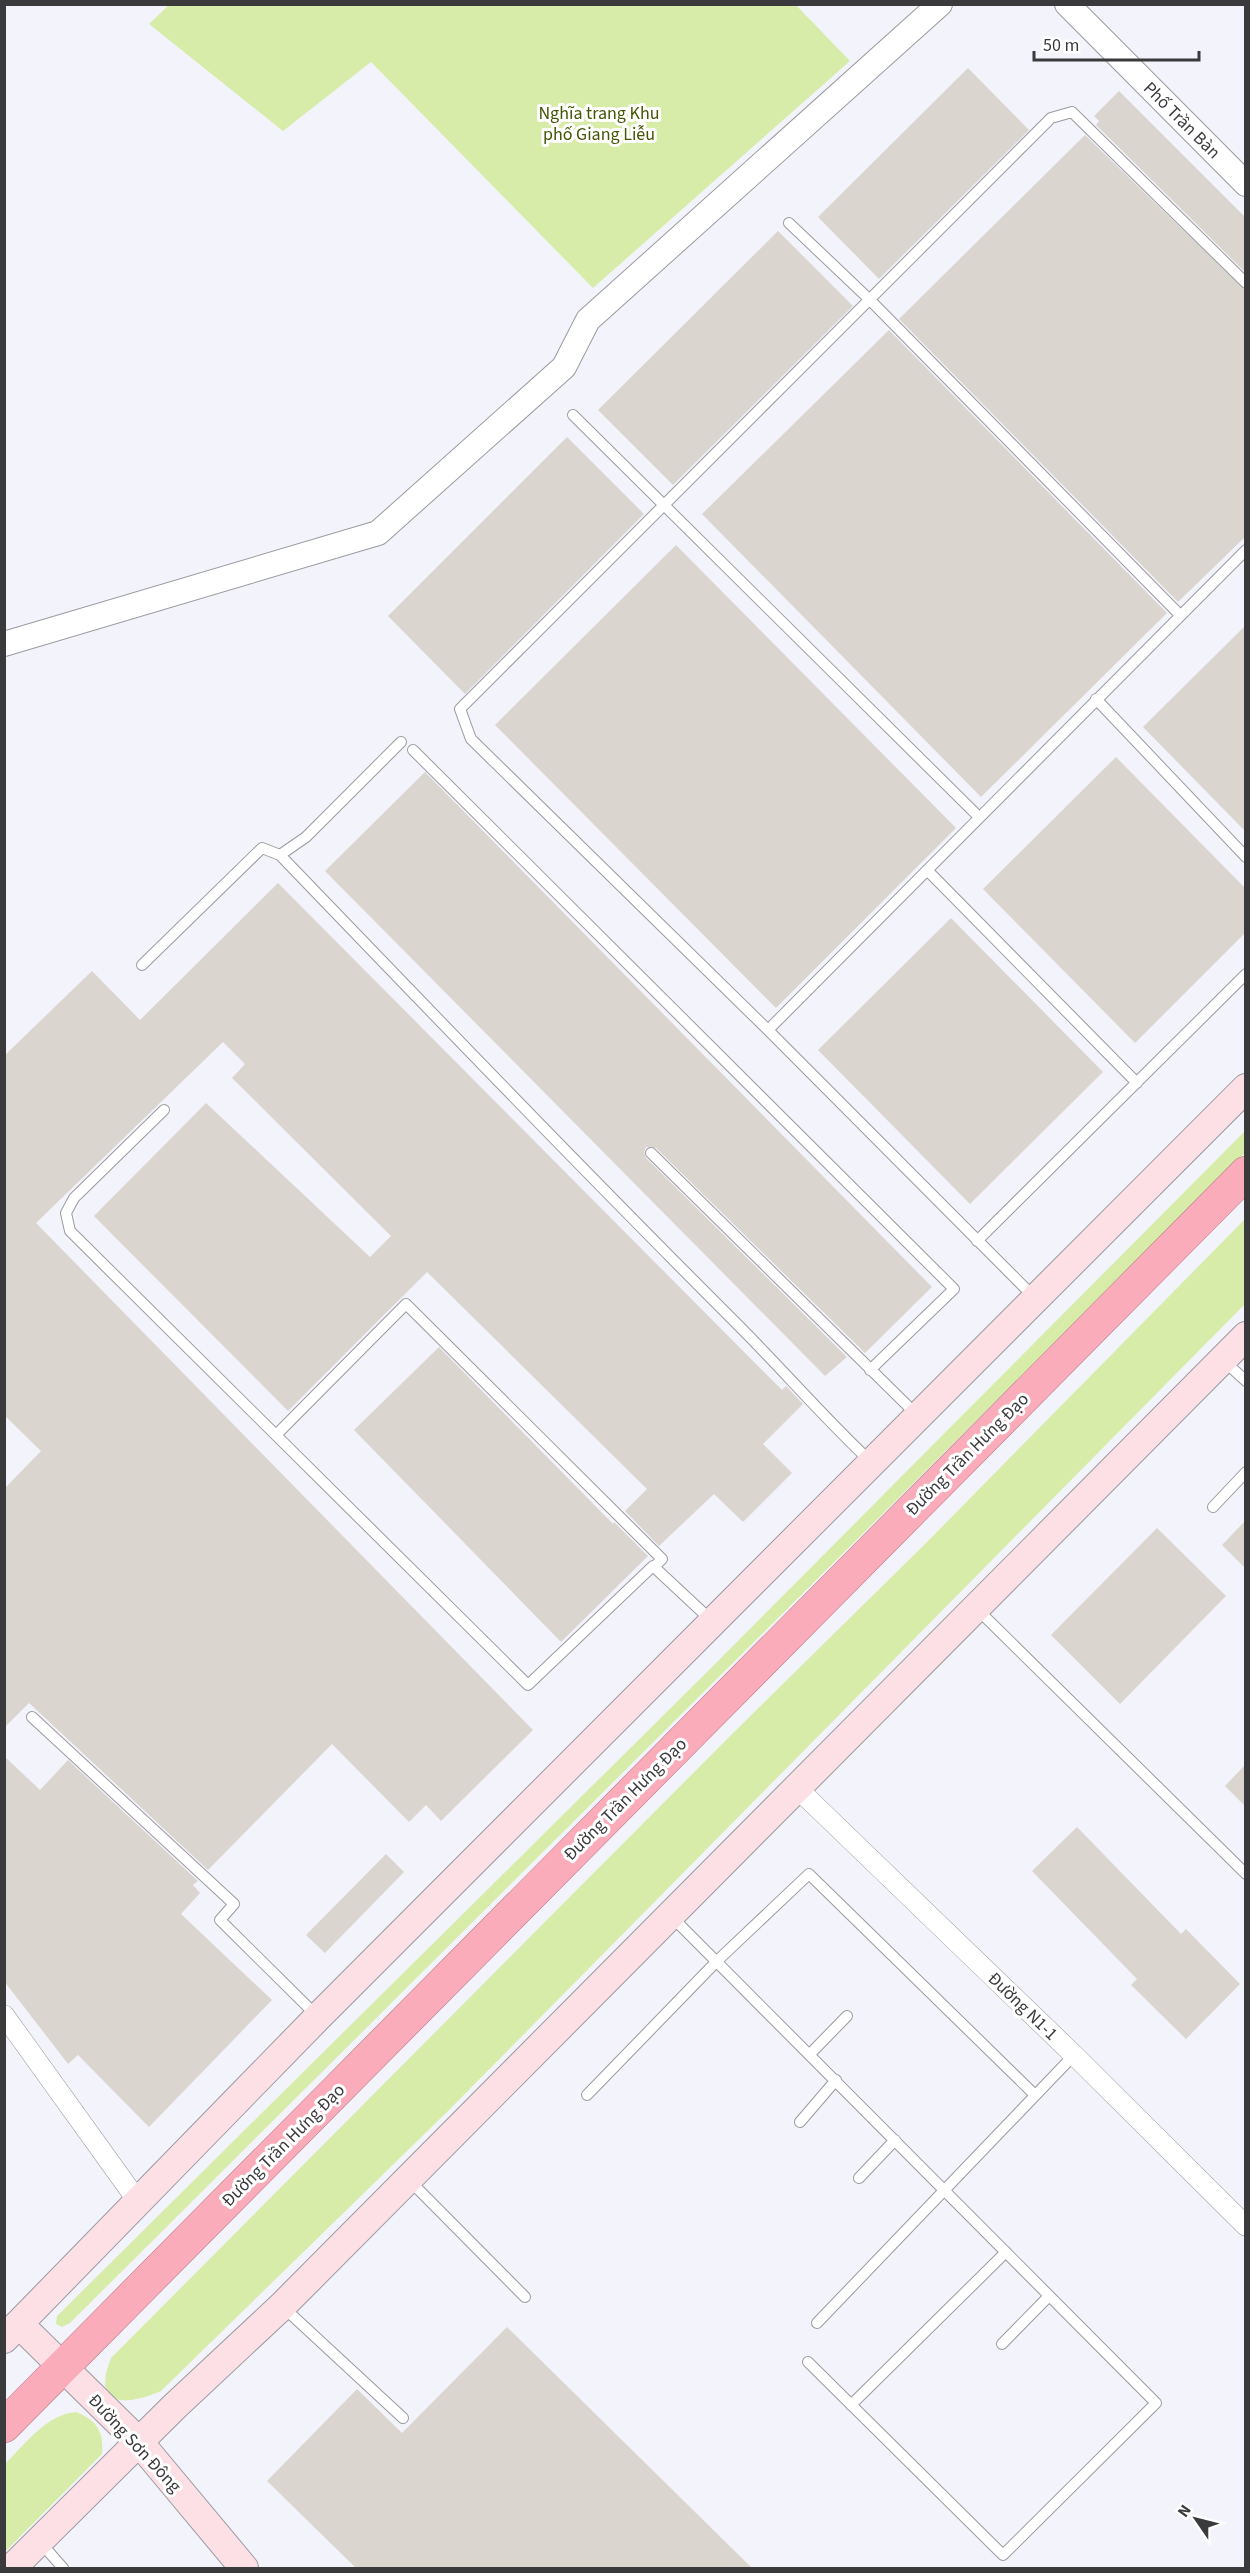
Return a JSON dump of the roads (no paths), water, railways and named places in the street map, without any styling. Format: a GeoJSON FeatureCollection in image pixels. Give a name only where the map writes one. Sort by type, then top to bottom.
{"type":"FeatureCollection","features":[{"type":"Feature","properties":{"kind":"highway","name":"Đường Trần Hưng Đạo"},"geometry":{"type":"LineString","coordinates":[[4,2426],[1245,1173]]}},
{"type":"Feature","properties":{"kind":"main road"},"geometry":{"type":"LineString","coordinates":[[12,2331],[137,2200],[318,2017],[1245,1088]]}},
{"type":"Feature","properties":{"kind":"main road"},"geometry":{"type":"LineString","coordinates":[[12,2568],[139,2442],[282,2306],[798,1789],[1245,1336]]}},
{"type":"Feature","properties":{"kind":"main road","name":"Đường Sơn Đông"},"geometry":{"type":"LineString","coordinates":[[12,2331],[63,2367],[139,2442],[244,2568]]}},
{"type":"Feature","properties":{"kind":"street"},"geometry":{"type":"LineString","coordinates":[[4,644],[378,533],[564,367],[588,320],[940,4]]}},
{"type":"Feature","properties":{"kind":"street","name":"Phố Trần Bàn"},"geometry":{"type":"LineString","coordinates":[[1067,4],[1245,184]]}},
{"type":"Feature","properties":{"kind":"street","name":"Đường N1-1"},"geometry":{"type":"LineString","coordinates":[[798,1789],[1074,2055],[1245,2226]]}},
{"type":"Feature","properties":{"kind":"street"},"geometry":{"type":"LineString","coordinates":[[4,2015],[137,2200]]}},
{"type":"Feature","properties":{"kind":"lane"},"geometry":{"type":"LineString","coordinates":[[1035,1299],[768,1030],[471,739],[460,709],[1052,118],[1072,112],[1245,283]]}},
{"type":"Feature","properties":{"kind":"lane"},"geometry":{"type":"LineString","coordinates":[[789,223],[870,300],[1180,615]]}},
{"type":"Feature","properties":{"kind":"lane"},"geometry":{"type":"LineString","coordinates":[[573,415],[979,818]]}},
{"type":"Feature","properties":{"kind":"lane"},"geometry":{"type":"LineString","coordinates":[[768,1030],[1245,550]]}},
{"type":"Feature","properties":{"kind":"lane"},"geometry":{"type":"LineString","coordinates":[[1096,699],[1245,857]]}},
{"type":"Feature","properties":{"kind":"lane"},"geometry":{"type":"LineString","coordinates":[[280,855],[306,837],[400,742]]}},
{"type":"Feature","properties":{"kind":"lane"},"geometry":{"type":"LineString","coordinates":[[413,750],[954,1289],[870,1370]]}},
{"type":"Feature","properties":{"kind":"lane"},"geometry":{"type":"LineString","coordinates":[[142,965],[262,848],[280,855],[615,1202],[760,1347],[826,1420],[871,1462]]}},
{"type":"Feature","properties":{"kind":"lane"},"geometry":{"type":"LineString","coordinates":[[927,870],[1137,1083]]}},
{"type":"Feature","properties":{"kind":"lane"},"geometry":{"type":"LineString","coordinates":[[977,1241],[1245,974]]}},
{"type":"Feature","properties":{"kind":"lane"},"geometry":{"type":"LineString","coordinates":[[164,1110],[74,1198],[67,1208],[67,1224],[75,1239],[277,1434],[528,1685],[662,1559],[406,1304],[277,1434]]}},
{"type":"Feature","properties":{"kind":"lane"},"geometry":{"type":"LineString","coordinates":[[651,1153],[918,1417]]}},
{"type":"Feature","properties":{"kind":"lane"},"geometry":{"type":"LineString","coordinates":[[1223,1359],[1245,1381]]}},
{"type":"Feature","properties":{"kind":"lane"},"geometry":{"type":"LineString","coordinates":[[1213,1507],[1245,1472]]}},
{"type":"Feature","properties":{"kind":"lane"},"geometry":{"type":"LineString","coordinates":[[654,1567],[713,1622]]}},
{"type":"Feature","properties":{"kind":"lane"},"geometry":{"type":"LineString","coordinates":[[976,1608],[1245,1874]]}},
{"type":"Feature","properties":{"kind":"lane"},"geometry":{"type":"LineString","coordinates":[[32,1717],[234,1904],[220,1920],[318,2017]]}},
{"type":"Feature","properties":{"kind":"lane"},"geometry":{"type":"LineString","coordinates":[[587,2095],[717,1961],[809,1874],[1035,2095]]}},
{"type":"Feature","properties":{"kind":"lane"},"geometry":{"type":"LineString","coordinates":[[670,1915],[1156,2403],[1003,2554],[808,2362]]}},
{"type":"Feature","properties":{"kind":"lane"},"geometry":{"type":"LineString","coordinates":[[810,2054],[847,2016]]}},
{"type":"Feature","properties":{"kind":"lane"},"geometry":{"type":"LineString","coordinates":[[817,2323],[1074,2055]]}},
{"type":"Feature","properties":{"kind":"lane"},"geometry":{"type":"LineString","coordinates":[[800,2122],[836,2080]]}},
{"type":"Feature","properties":{"kind":"lane"},"geometry":{"type":"LineString","coordinates":[[859,2178],[895,2140]]}},
{"type":"Feature","properties":{"kind":"lane"},"geometry":{"type":"LineString","coordinates":[[408,2180],[525,2297]]}},
{"type":"Feature","properties":{"kind":"lane"},"geometry":{"type":"LineString","coordinates":[[851,2404],[1006,2252]]}},
{"type":"Feature","properties":{"kind":"lane"},"geometry":{"type":"LineString","coordinates":[[1002,2344],[1049,2296]]}},
{"type":"Feature","properties":{"kind":"lane"},"geometry":{"type":"LineString","coordinates":[[282,2306],[403,2418]]}},
{"type":"Feature","properties":{"kind":"lane"},"geometry":{"type":"LineString","coordinates":[[39,2541],[63,2568]]}},
{"type":"Feature","properties":{"kind":"park label","name":"Nghĩa trang Khu phố Giang Liễu"},"geometry":{"type":"Point","coordinates":[599,123]}}]}
